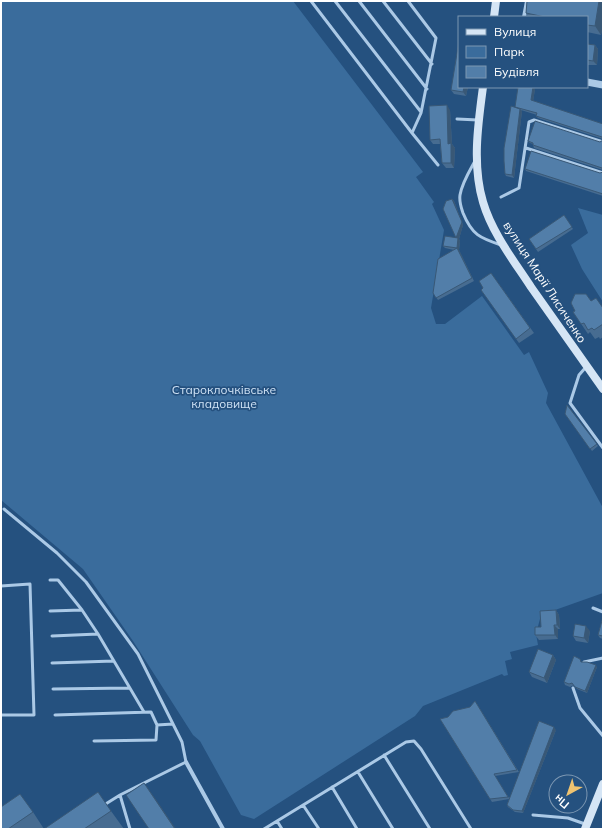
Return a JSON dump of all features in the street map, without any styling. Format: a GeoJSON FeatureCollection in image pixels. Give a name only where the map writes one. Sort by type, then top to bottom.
{"type":"FeatureCollection","features":[{"type":"Feature","properties":{"kind":"main road"},"geometry":{"type":"LineString","coordinates":[[494,16],[496,1]]}},
{"type":"Feature","properties":{"kind":"main road","name":"вулиця Марії Лисиченко"},"geometry":{"type":"LineString","coordinates":[[483,88],[478,120],[478,156],[479,179],[483,203],[505,246],[603,389]]}},
{"type":"Feature","properties":{"kind":"main road"},"geometry":{"type":"LineString","coordinates":[[586,827],[603,785]]}},
{"type":"Feature","properties":{"kind":"street"},"geometry":{"type":"LineString","coordinates":[[524,16],[527,1]]}},
{"type":"Feature","properties":{"kind":"street"},"geometry":{"type":"LineString","coordinates":[[588,82],[603,85]]}},
{"type":"Feature","properties":{"kind":"street"},"geometry":{"type":"LineString","coordinates":[[186,762],[223,829]]}},
{"type":"Feature","properties":{"kind":"lane"},"geometry":{"type":"LineString","coordinates":[[311,1],[438,165]]}},
{"type":"Feature","properties":{"kind":"lane"},"geometry":{"type":"LineString","coordinates":[[335,1],[421,112]]}},
{"type":"Feature","properties":{"kind":"lane"},"geometry":{"type":"LineString","coordinates":[[358,1],[427,89]]}},
{"type":"Feature","properties":{"kind":"lane"},"geometry":{"type":"LineString","coordinates":[[384,1],[432,64]]}},
{"type":"Feature","properties":{"kind":"lane"},"geometry":{"type":"LineString","coordinates":[[408,1],[436,38],[427,89],[421,112],[412,133]]}},
{"type":"Feature","properties":{"kind":"lane"},"geometry":{"type":"LineString","coordinates":[[457,119],[478,120]]}},
{"type":"Feature","properties":{"kind":"lane"},"geometry":{"type":"LineString","coordinates":[[501,197],[519,188],[529,122],[534,120],[603,142]]}},
{"type":"Feature","properties":{"kind":"lane"},"geometry":{"type":"LineString","coordinates":[[526,148],[603,173]]}},
{"type":"Feature","properties":{"kind":"lane"},"geometry":{"type":"LineString","coordinates":[[478,156],[462,188],[460,204],[469,226],[474,232],[484,239],[505,246]]}},
{"type":"Feature","properties":{"kind":"lane"},"geometry":{"type":"LineString","coordinates":[[587,366],[579,375],[570,403],[603,448]]}},
{"type":"Feature","properties":{"kind":"lane"},"geometry":{"type":"LineString","coordinates":[[4,508],[57,552],[86,582],[138,654],[182,742],[186,762],[120,795],[103,806]]}},
{"type":"Feature","properties":{"kind":"lane"},"geometry":{"type":"LineString","coordinates":[[50,580],[58,580],[82,610],[98,634],[144,712]]}},
{"type":"Feature","properties":{"kind":"lane"},"geometry":{"type":"LineString","coordinates":[[1,586],[30,584],[34,714],[1,715]]}},
{"type":"Feature","properties":{"kind":"lane"},"geometry":{"type":"LineString","coordinates":[[593,608],[603,612]]}},
{"type":"Feature","properties":{"kind":"lane"},"geometry":{"type":"LineString","coordinates":[[50,611],[82,610]]}},
{"type":"Feature","properties":{"kind":"lane"},"geometry":{"type":"LineString","coordinates":[[52,636],[98,634]]}},
{"type":"Feature","properties":{"kind":"lane"},"geometry":{"type":"LineString","coordinates":[[584,662],[603,658]]}},
{"type":"Feature","properties":{"kind":"lane"},"geometry":{"type":"LineString","coordinates":[[52,663],[114,661]]}},
{"type":"Feature","properties":{"kind":"lane"},"geometry":{"type":"LineString","coordinates":[[53,689],[130,688]]}},
{"type":"Feature","properties":{"kind":"lane"},"geometry":{"type":"LineString","coordinates":[[573,688],[580,708],[603,736]]}},
{"type":"Feature","properties":{"kind":"lane"},"geometry":{"type":"LineString","coordinates":[[55,715],[151,712],[157,725],[156,740],[94,741]]}},
{"type":"Feature","properties":{"kind":"lane"},"geometry":{"type":"LineString","coordinates":[[157,725],[173,724]]}},
{"type":"Feature","properties":{"kind":"lane"},"geometry":{"type":"LineString","coordinates":[[264,829],[406,742],[414,741],[421,749],[471,829]]}},
{"type":"Feature","properties":{"kind":"lane"},"geometry":{"type":"LineString","coordinates":[[384,755],[430,829]]}},
{"type":"Feature","properties":{"kind":"lane"},"geometry":{"type":"LineString","coordinates":[[358,772],[392,829]]}},
{"type":"Feature","properties":{"kind":"lane"},"geometry":{"type":"LineString","coordinates":[[332,787],[357,829]]}},
{"type":"Feature","properties":{"kind":"lane"},"geometry":{"type":"LineString","coordinates":[[120,795],[130,829]]}},
{"type":"Feature","properties":{"kind":"lane"},"geometry":{"type":"LineString","coordinates":[[303,805],[319,829]]}},
{"type":"Feature","properties":{"kind":"lane"},"geometry":{"type":"LineString","coordinates":[[533,815],[568,818],[586,827]]}},
{"type":"Feature","properties":{"kind":"lane"},"geometry":{"type":"LineString","coordinates":[[277,821],[282,829]]}},
{"type":"Feature","properties":{"kind":"green space","name":"Староклочківське кладовище"},"geometry":{"type":"Polygon","coordinates":[[[1,1],[293,1],[423,172],[416,177],[434,202],[432,204],[444,230],[431,308],[436,324],[445,324],[482,296],[524,355],[529,352],[548,393],[546,403],[603,508],[603,593],[541,615],[536,634],[538,645],[510,652],[512,659],[505,661],[508,675],[504,676],[502,674],[423,706],[415,716],[254,819],[241,815],[200,741],[193,735],[133,641],[83,569],[1,500],[1,1]]]}},
{"type":"Feature","properties":{"kind":"green space"},"geometry":{"type":"Polygon","coordinates":[[[578,208],[603,215],[603,302],[582,269],[571,245],[588,233],[578,208]]]}},
{"type":"Feature","properties":{"kind":"building"},"geometry":{"type":"Polygon","coordinates":[[[527,1],[599,1],[595,26],[588,25],[588,16],[540,16],[526,13],[527,1]]]}},
{"type":"Feature","properties":{"kind":"building"},"geometry":{"type":"Polygon","coordinates":[[[588,44],[595,45],[593,61],[588,60],[588,44]]]}},
{"type":"Feature","properties":{"kind":"building"},"geometry":{"type":"Polygon","coordinates":[[[458,47],[458,88],[464,88],[463,92],[451,90],[458,47]]]}},
{"type":"Feature","properties":{"kind":"building"},"geometry":{"type":"Polygon","coordinates":[[[518,88],[533,88],[531,100],[603,124],[603,138],[536,116],[537,113],[515,107],[518,88]]]}},
{"type":"Feature","properties":{"kind":"building"},"geometry":{"type":"Polygon","coordinates":[[[447,105],[448,144],[451,143],[451,163],[442,163],[440,139],[430,140],[429,106],[447,105]]]}},
{"type":"Feature","properties":{"kind":"building"},"geometry":{"type":"Polygon","coordinates":[[[511,106],[520,109],[512,175],[505,174],[504,161],[504,148],[511,106]]]}},
{"type":"Feature","properties":{"kind":"building"},"geometry":{"type":"Polygon","coordinates":[[[535,121],[600,142],[603,140],[603,169],[533,145],[533,143],[528,141],[535,121]]]}},
{"type":"Feature","properties":{"kind":"building"},"geometry":{"type":"Polygon","coordinates":[[[531,151],[600,173],[603,172],[603,194],[525,169],[531,151]]]}},
{"type":"Feature","properties":{"kind":"building"},"geometry":{"type":"Polygon","coordinates":[[[452,199],[462,222],[456,238],[443,209],[446,201],[452,199]]]}},
{"type":"Feature","properties":{"kind":"building"},"geometry":{"type":"Polygon","coordinates":[[[564,215],[572,227],[536,249],[529,239],[564,215]]]}},
{"type":"Feature","properties":{"kind":"building"},"geometry":{"type":"Polygon","coordinates":[[[445,236],[458,238],[457,248],[443,246],[445,236]]]}},
{"type":"Feature","properties":{"kind":"building"},"geometry":{"type":"Polygon","coordinates":[[[457,248],[472,278],[436,298],[433,293],[438,259],[457,248]]]}},
{"type":"Feature","properties":{"kind":"building"},"geometry":{"type":"Polygon","coordinates":[[[491,273],[530,328],[516,339],[481,290],[483,288],[479,281],[491,273]]]}},
{"type":"Feature","properties":{"kind":"building"},"geometry":{"type":"Polygon","coordinates":[[[575,294],[586,294],[591,301],[596,298],[603,308],[603,324],[594,330],[592,328],[588,330],[584,323],[581,324],[573,312],[575,311],[571,303],[575,294]]]}},
{"type":"Feature","properties":{"kind":"building"},"geometry":{"type":"Polygon","coordinates":[[[567,405],[597,444],[590,449],[565,414],[567,405]]]}},
{"type":"Feature","properties":{"kind":"building"},"geometry":{"type":"Polygon","coordinates":[[[556,610],[557,625],[554,625],[555,635],[535,635],[535,627],[541,627],[540,611],[556,610]]]}},
{"type":"Feature","properties":{"kind":"building"},"geometry":{"type":"Polygon","coordinates":[[[603,617],[603,636],[598,635],[603,617]]]}},
{"type":"Feature","properties":{"kind":"building"},"geometry":{"type":"Polygon","coordinates":[[[575,624],[586,626],[584,638],[573,636],[575,624]]]}},
{"type":"Feature","properties":{"kind":"building"},"geometry":{"type":"Polygon","coordinates":[[[538,649],[553,655],[544,678],[529,672],[538,649]]]}},
{"type":"Feature","properties":{"kind":"building"},"geometry":{"type":"Polygon","coordinates":[[[574,656],[580,659],[581,662],[596,665],[585,691],[575,687],[572,683],[569,684],[564,682],[574,656]]]}},
{"type":"Feature","properties":{"kind":"building"},"geometry":{"type":"Polygon","coordinates":[[[475,701],[517,770],[494,774],[508,797],[490,799],[440,719],[448,717],[453,711],[470,707],[475,701]]]}},
{"type":"Feature","properties":{"kind":"building"},"geometry":{"type":"Polygon","coordinates":[[[539,721],[554,727],[522,811],[513,810],[507,805],[539,721]]]}},
{"type":"Feature","properties":{"kind":"building"},"geometry":{"type":"Polygon","coordinates":[[[144,783],[175,829],[149,829],[126,795],[144,783]]]}},
{"type":"Feature","properties":{"kind":"building"},"geometry":{"type":"Polygon","coordinates":[[[98,792],[111,811],[84,829],[44,829],[98,792]]]}},
{"type":"Feature","properties":{"kind":"building"},"geometry":{"type":"Polygon","coordinates":[[[20,794],[33,812],[8,829],[1,829],[1,807],[20,794]]]}}]}
